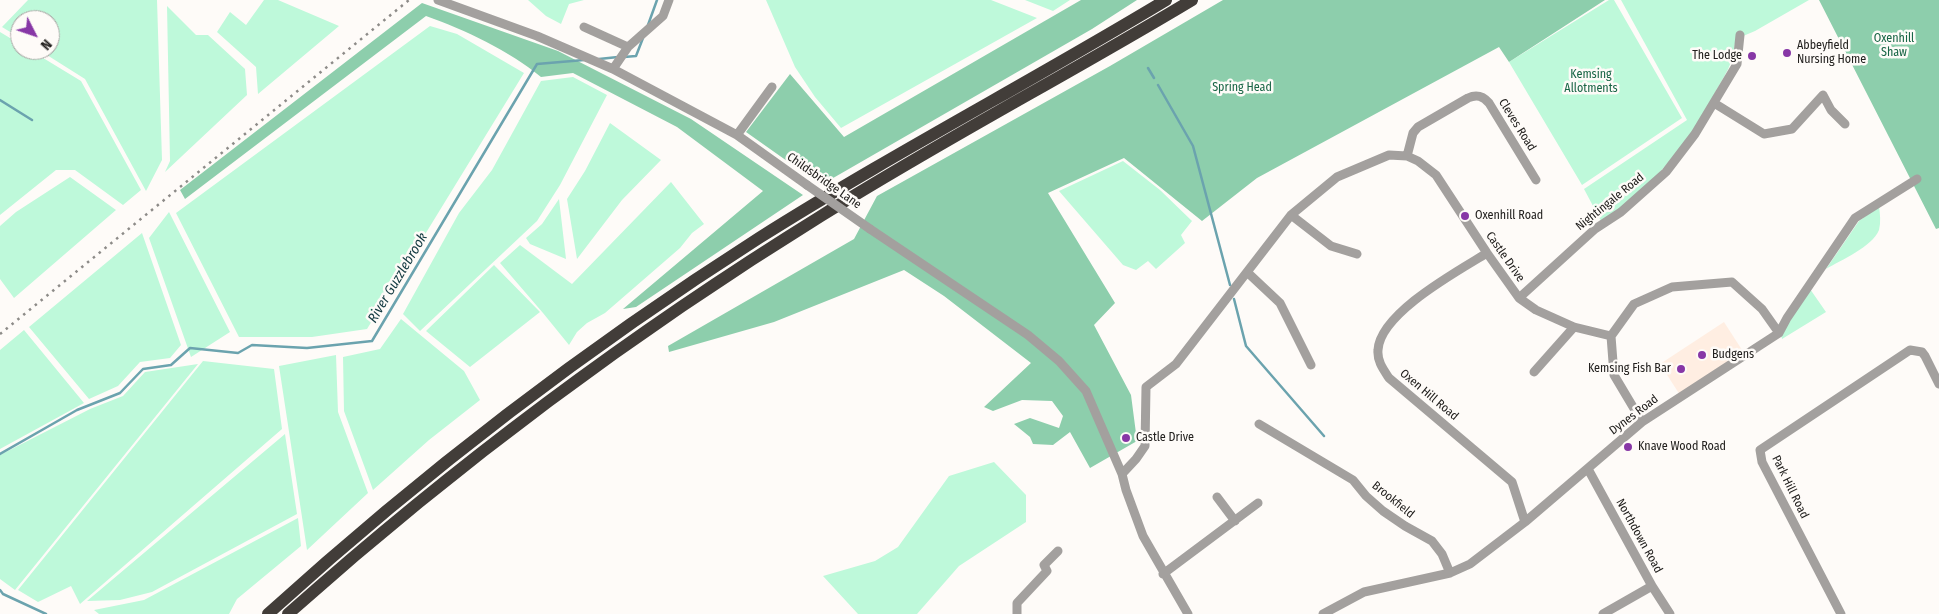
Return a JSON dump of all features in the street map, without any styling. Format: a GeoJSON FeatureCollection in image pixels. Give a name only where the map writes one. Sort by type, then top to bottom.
{"type":"FeatureCollection","features":[{"type":"Feature","properties":{"kind":"highway"},"geometry":{"type":"LineString","coordinates":[[268,614],[366,528],[452,457],[553,380],[671,296],[753,242],[870,170],[1166,0]]}},
{"type":"Feature","properties":{"kind":"highway"},"geometry":{"type":"LineString","coordinates":[[288,614],[391,524],[470,460],[610,355],[694,297],[876,182],[1192,0]]}},
{"type":"Feature","properties":{"kind":"street"},"geometry":{"type":"LineString","coordinates":[[613,69],[628,46],[662,16],[669,0]]}},
{"type":"Feature","properties":{"kind":"street","name":"Childsbridge Lane"},"geometry":{"type":"LineString","coordinates":[[442,1],[537,36],[613,69],[737,135],[870,229],[1008,320],[1059,361],[1086,391],[1122,474],[1143,536],[1188,614]]}},
{"type":"Feature","properties":{"kind":"street"},"geometry":{"type":"LineString","coordinates":[[584,27],[628,46]]}},
{"type":"Feature","properties":{"kind":"street","name":"Nightingale Road"},"geometry":{"type":"LineString","coordinates":[[1519,298],[1595,229],[1621,212],[1666,172],[1695,134],[1737,64],[1740,35]]}},
{"type":"Feature","properties":{"kind":"street"},"geometry":{"type":"LineString","coordinates":[[737,135],[772,87]]}},
{"type":"Feature","properties":{"kind":"street","name":"Cleves Road"},"geometry":{"type":"LineString","coordinates":[[1407,156],[1413,133],[1418,127],[1476,95],[1483,97],[1489,103],[1536,180]]}},
{"type":"Feature","properties":{"kind":"street"},"geometry":{"type":"LineString","coordinates":[[1714,103],[1764,134],[1792,128],[1823,95],[1832,110],[1845,124]]}},
{"type":"Feature","properties":{"kind":"street"},"geometry":{"type":"LineString","coordinates":[[1122,474],[1145,446],[1146,387],[1176,364],[1291,215],[1342,175],[1389,155],[1407,156]]}},
{"type":"Feature","properties":{"kind":"street","name":"Castle Drive"},"geometry":{"type":"LineString","coordinates":[[1407,156],[1426,166],[1436,175],[1519,298],[1536,310],[1574,327],[1611,336]]}},
{"type":"Feature","properties":{"kind":"street","name":"Dynes Road"},"geometry":{"type":"LineString","coordinates":[[1323,614],[1364,592],[1450,572],[1470,564],[1525,522],[1642,422],[1779,333],[1786,318],[1855,218],[1917,179]]}},
{"type":"Feature","properties":{"kind":"street"},"geometry":{"type":"LineString","coordinates":[[1291,215],[1330,246],[1357,254]]}},
{"type":"Feature","properties":{"kind":"street","name":"Oxen Hill Road"},"geometry":{"type":"LineString","coordinates":[[1487,253],[1434,286],[1395,318],[1382,335],[1378,350],[1379,358],[1380,364],[1389,378],[1512,482],[1525,522]]}},
{"type":"Feature","properties":{"kind":"street"},"geometry":{"type":"LineString","coordinates":[[1247,272],[1280,303],[1310,365]]}},
{"type":"Feature","properties":{"kind":"street"},"geometry":{"type":"LineString","coordinates":[[1642,422],[1614,375],[1611,336],[1634,304],[1672,287],[1732,282],[1762,309],[1779,333]]}},
{"type":"Feature","properties":{"kind":"street"},"geometry":{"type":"LineString","coordinates":[[1534,372],[1574,327]]}},
{"type":"Feature","properties":{"kind":"street","name":"Park Hill Road"},"geometry":{"type":"LineString","coordinates":[[1841,614],[1762,462],[1760,450],[1910,350],[1922,352],[1939,384]]}},
{"type":"Feature","properties":{"kind":"street","name":"Brookfield"},"geometry":{"type":"LineString","coordinates":[[1259,424],[1353,480],[1366,496],[1383,511],[1416,533],[1432,541],[1442,554],[1450,572]]}},
{"type":"Feature","properties":{"kind":"street","name":"Northdown Road"},"geometry":{"type":"LineString","coordinates":[[1588,469],[1652,586],[1670,614]]}},
{"type":"Feature","properties":{"kind":"street"},"geometry":{"type":"LineString","coordinates":[[1218,497],[1235,521]]}},
{"type":"Feature","properties":{"kind":"street"},"geometry":{"type":"LineString","coordinates":[[1164,574],[1258,503]]}},
{"type":"Feature","properties":{"kind":"street"},"geometry":{"type":"LineString","coordinates":[[1017,614],[1017,603],[1047,571],[1044,565],[1058,551]]}},
{"type":"Feature","properties":{"kind":"street"},"geometry":{"type":"LineString","coordinates":[[1603,614],[1652,586]]}},
{"type":"Feature","properties":{"kind":"shaded area"},"geometry":{"type":"Polygon","coordinates":[[[1724,322],[1744,353],[1680,395],[1660,364],[1724,322]]]}},
{"type":"Feature","properties":{"kind":"green space"},"geometry":{"type":"Polygon","coordinates":[[[28,0],[157,0],[162,160],[146,191],[85,79],[55,60],[60,60],[60,10],[18,10],[28,0]]]}},
{"type":"Feature","properties":{"kind":"green space"},"geometry":{"type":"Polygon","coordinates":[[[264,0],[278,0],[339,26],[258,94],[256,67],[217,32],[230,12],[246,25],[264,0]]]}},
{"type":"Feature","properties":{"kind":"green space"},"geometry":{"type":"Polygon","coordinates":[[[528,0],[584,0],[569,4],[561,24],[546,16],[528,0]]]}},
{"type":"Feature","properties":{"kind":"green space"},"geometry":{"type":"Polygon","coordinates":[[[766,0],[991,0],[1037,18],[841,128],[815,97],[795,67],[766,0]]]}},
{"type":"Feature","properties":{"kind":"green space"},"geometry":{"type":"Polygon","coordinates":[[[1025,0],[1070,0],[1053,11],[1025,0]]]}},
{"type":"Feature","properties":{"kind":"green space"},"geometry":{"type":"Polygon","coordinates":[[[1081,0],[1137,0],[1092,29],[821,185],[746,132],[790,74],[844,137],[1081,0]]]}},
{"type":"Feature","properties":{"kind":"green space","name":"Spring Head"},"geometry":{"type":"Polygon","coordinates":[[[1223,0],[1605,0],[1509,62],[1499,47],[1257,178],[1202,221],[1124,158],[1048,193],[1115,303],[1094,325],[1131,395],[1137,441],[1090,468],[1070,432],[1053,445],[1033,444],[1030,437],[1014,424],[1030,418],[1059,428],[1063,416],[1052,401],[1022,400],[993,411],[984,407],[1031,363],[944,296],[904,270],[774,322],[669,352],[668,346],[854,239],[877,196],[1110,66],[1223,0]]]}},
{"type":"Feature","properties":{"kind":"green space","name":"Kemsing Allotments"},"geometry":{"type":"Polygon","coordinates":[[[1609,0],[1614,0],[1682,118],[1582,185],[1509,62],[1609,0]]]}},
{"type":"Feature","properties":{"kind":"green space"},"geometry":{"type":"Polygon","coordinates":[[[1621,0],[1809,0],[1755,31],[1736,39],[1727,72],[1682,146],[1637,194],[1601,221],[1584,189],[1687,120],[1621,0]]]}},
{"type":"Feature","properties":{"kind":"green space","name":"Oxenhill Shaw"},"geometry":{"type":"Polygon","coordinates":[[[1819,0],[1939,0],[1939,228],[1936,229],[1819,0]]]}},
{"type":"Feature","properties":{"kind":"green space"},"geometry":{"type":"Polygon","coordinates":[[[422,3],[558,51],[691,119],[803,195],[636,307],[623,309],[763,191],[677,127],[573,73],[541,77],[529,67],[487,42],[426,16],[185,199],[180,190],[422,3]]]}},
{"type":"Feature","properties":{"kind":"green space"},"geometry":{"type":"Polygon","coordinates":[[[167,6],[196,35],[208,35],[245,69],[247,95],[165,172],[170,161],[167,6]]]}},
{"type":"Feature","properties":{"kind":"green space"},"geometry":{"type":"Polygon","coordinates":[[[10,19],[10,32],[2,27],[10,19]]]}},
{"type":"Feature","properties":{"kind":"green space"},"geometry":{"type":"Polygon","coordinates":[[[430,26],[457,34],[524,73],[367,329],[312,337],[239,337],[176,213],[430,26]]]}},
{"type":"Feature","properties":{"kind":"green space"},"geometry":{"type":"Polygon","coordinates":[[[0,32],[10,38],[10,60],[46,60],[81,81],[141,190],[123,205],[75,170],[56,170],[0,215],[0,32]]]}},
{"type":"Feature","properties":{"kind":"green space"},"geometry":{"type":"Polygon","coordinates":[[[573,77],[607,95],[560,185],[537,221],[420,331],[403,314],[459,213],[492,170],[541,81],[573,77]]]}},
{"type":"Feature","properties":{"kind":"green space"},"geometry":{"type":"Polygon","coordinates":[[[610,123],[661,160],[622,200],[577,259],[567,199],[585,171],[610,123]]]}},
{"type":"Feature","properties":{"kind":"green space"},"geometry":{"type":"Polygon","coordinates":[[[1123,161],[1160,190],[1192,221],[1181,235],[1185,243],[1156,269],[1148,261],[1136,270],[1123,265],[1059,191],[1123,161]]]}},
{"type":"Feature","properties":{"kind":"green space"},"geometry":{"type":"Polygon","coordinates":[[[70,177],[116,210],[14,298],[0,279],[0,226],[16,212],[70,177]]]}},
{"type":"Feature","properties":{"kind":"green space"},"geometry":{"type":"Polygon","coordinates":[[[671,182],[704,224],[692,233],[680,248],[605,313],[587,323],[577,332],[569,345],[500,263],[520,245],[572,284],[671,182]]]}},
{"type":"Feature","properties":{"kind":"green space"},"geometry":{"type":"Polygon","coordinates":[[[559,199],[566,259],[530,244],[526,238],[542,224],[559,199]]]}},
{"type":"Feature","properties":{"kind":"green space"},"geometry":{"type":"Polygon","coordinates":[[[1879,206],[1879,230],[1870,242],[1826,269],[1859,221],[1879,206]]]}},
{"type":"Feature","properties":{"kind":"green space"},"geometry":{"type":"Polygon","coordinates":[[[169,212],[230,332],[191,357],[149,238],[169,212]]]}},
{"type":"Feature","properties":{"kind":"green space"},"geometry":{"type":"Polygon","coordinates":[[[142,233],[181,345],[170,358],[140,362],[118,386],[89,399],[29,327],[142,233]]]}},
{"type":"Feature","properties":{"kind":"green space"},"geometry":{"type":"Polygon","coordinates":[[[494,265],[540,312],[470,367],[426,331],[494,265]]]}},
{"type":"Feature","properties":{"kind":"green space"},"geometry":{"type":"Polygon","coordinates":[[[1810,289],[1826,312],[1782,339],[1781,335],[1810,289]]]}},
{"type":"Feature","properties":{"kind":"green space"},"geometry":{"type":"Polygon","coordinates":[[[401,319],[464,371],[480,400],[429,440],[373,490],[344,411],[343,357],[380,349],[401,319]]]}},
{"type":"Feature","properties":{"kind":"green space"},"geometry":{"type":"Polygon","coordinates":[[[24,330],[84,403],[0,449],[0,350],[24,330]]]}},
{"type":"Feature","properties":{"kind":"green space"},"geometry":{"type":"Polygon","coordinates":[[[336,355],[338,412],[368,493],[307,550],[279,366],[336,355]]]}},
{"type":"Feature","properties":{"kind":"green space"},"geometry":{"type":"Polygon","coordinates":[[[203,361],[274,369],[282,429],[80,604],[71,586],[38,602],[18,590],[203,361]]]}},
{"type":"Feature","properties":{"kind":"green space"},"geometry":{"type":"Polygon","coordinates":[[[198,364],[15,590],[0,579],[0,455],[90,409],[123,396],[145,372],[198,364]]]}},
{"type":"Feature","properties":{"kind":"green space"},"geometry":{"type":"Polygon","coordinates":[[[285,434],[297,514],[152,592],[120,600],[87,601],[285,434]]]}},
{"type":"Feature","properties":{"kind":"green space"},"geometry":{"type":"Polygon","coordinates":[[[994,462],[1026,495],[1026,522],[959,566],[917,614],[858,614],[823,576],[875,561],[898,547],[949,476],[994,462]]]}},
{"type":"Feature","properties":{"kind":"green space"},"geometry":{"type":"Polygon","coordinates":[[[298,518],[301,546],[237,599],[229,614],[99,614],[94,610],[144,600],[298,518]]]}},
{"type":"Feature","properties":{"kind":"waterway","name":"River Guzzlebrook"},"geometry":{"type":"LineString","coordinates":[[648,25],[657,0]]}},
{"type":"Feature","properties":{"kind":"waterway","name":"River Guzzlebrook"},"geometry":{"type":"LineString","coordinates":[[624,57],[636,56],[643,38]]}},
{"type":"Feature","properties":{"kind":"waterway","name":"River Guzzlebrook"},"geometry":{"type":"LineString","coordinates":[[599,59],[618,57]]}},
{"type":"Feature","properties":{"kind":"waterway","name":"River Guzzlebrook"},"geometry":{"type":"LineString","coordinates":[[0,454],[77,410],[120,393],[143,369],[171,365],[190,348],[238,353],[252,345],[307,348],[372,341],[537,64],[584,60]]}},
{"type":"Feature","properties":{"kind":"waterway"},"geometry":{"type":"LineString","coordinates":[[1148,68],[1154,78]]}},
{"type":"Feature","properties":{"kind":"waterway"},"geometry":{"type":"LineString","coordinates":[[1158,85],[1193,146],[1230,285]]}},
{"type":"Feature","properties":{"kind":"waterway"},"geometry":{"type":"LineString","coordinates":[[0,100],[32,120]]}},
{"type":"Feature","properties":{"kind":"waterway"},"geometry":{"type":"LineString","coordinates":[[1234,299],[1246,346],[1324,436]]}},
{"type":"Feature","properties":{"kind":"waterway"},"geometry":{"type":"LineString","coordinates":[[0,590],[3,594],[46,614]]}},
{"type":"Feature","properties":{"kind":"railway"},"geometry":{"type":"LineString","coordinates":[[0,334],[409,0]]}},
{"type":"Feature","properties":{"kind":"place","name":"Abbeyfield Nursing Home"},"geometry":{"type":"Point","coordinates":[1787,53]}},
{"type":"Feature","properties":{"kind":"place","name":"The Lodge"},"geometry":{"type":"Point","coordinates":[1752,56]}},
{"type":"Feature","properties":{"kind":"place","name":"Oxenhill Road"},"geometry":{"type":"Point","coordinates":[1465,216]}},
{"type":"Feature","properties":{"kind":"place","name":"Budgens"},"geometry":{"type":"Point","coordinates":[1702,355]}},
{"type":"Feature","properties":{"kind":"place","name":"Kemsing Fish Bar"},"geometry":{"type":"Point","coordinates":[1681,369]}},
{"type":"Feature","properties":{"kind":"place","name":"Castle Drive"},"geometry":{"type":"Point","coordinates":[1126,438]}},
{"type":"Feature","properties":{"kind":"place","name":"Knave Wood Road"},"geometry":{"type":"Point","coordinates":[1628,447]}}]}
